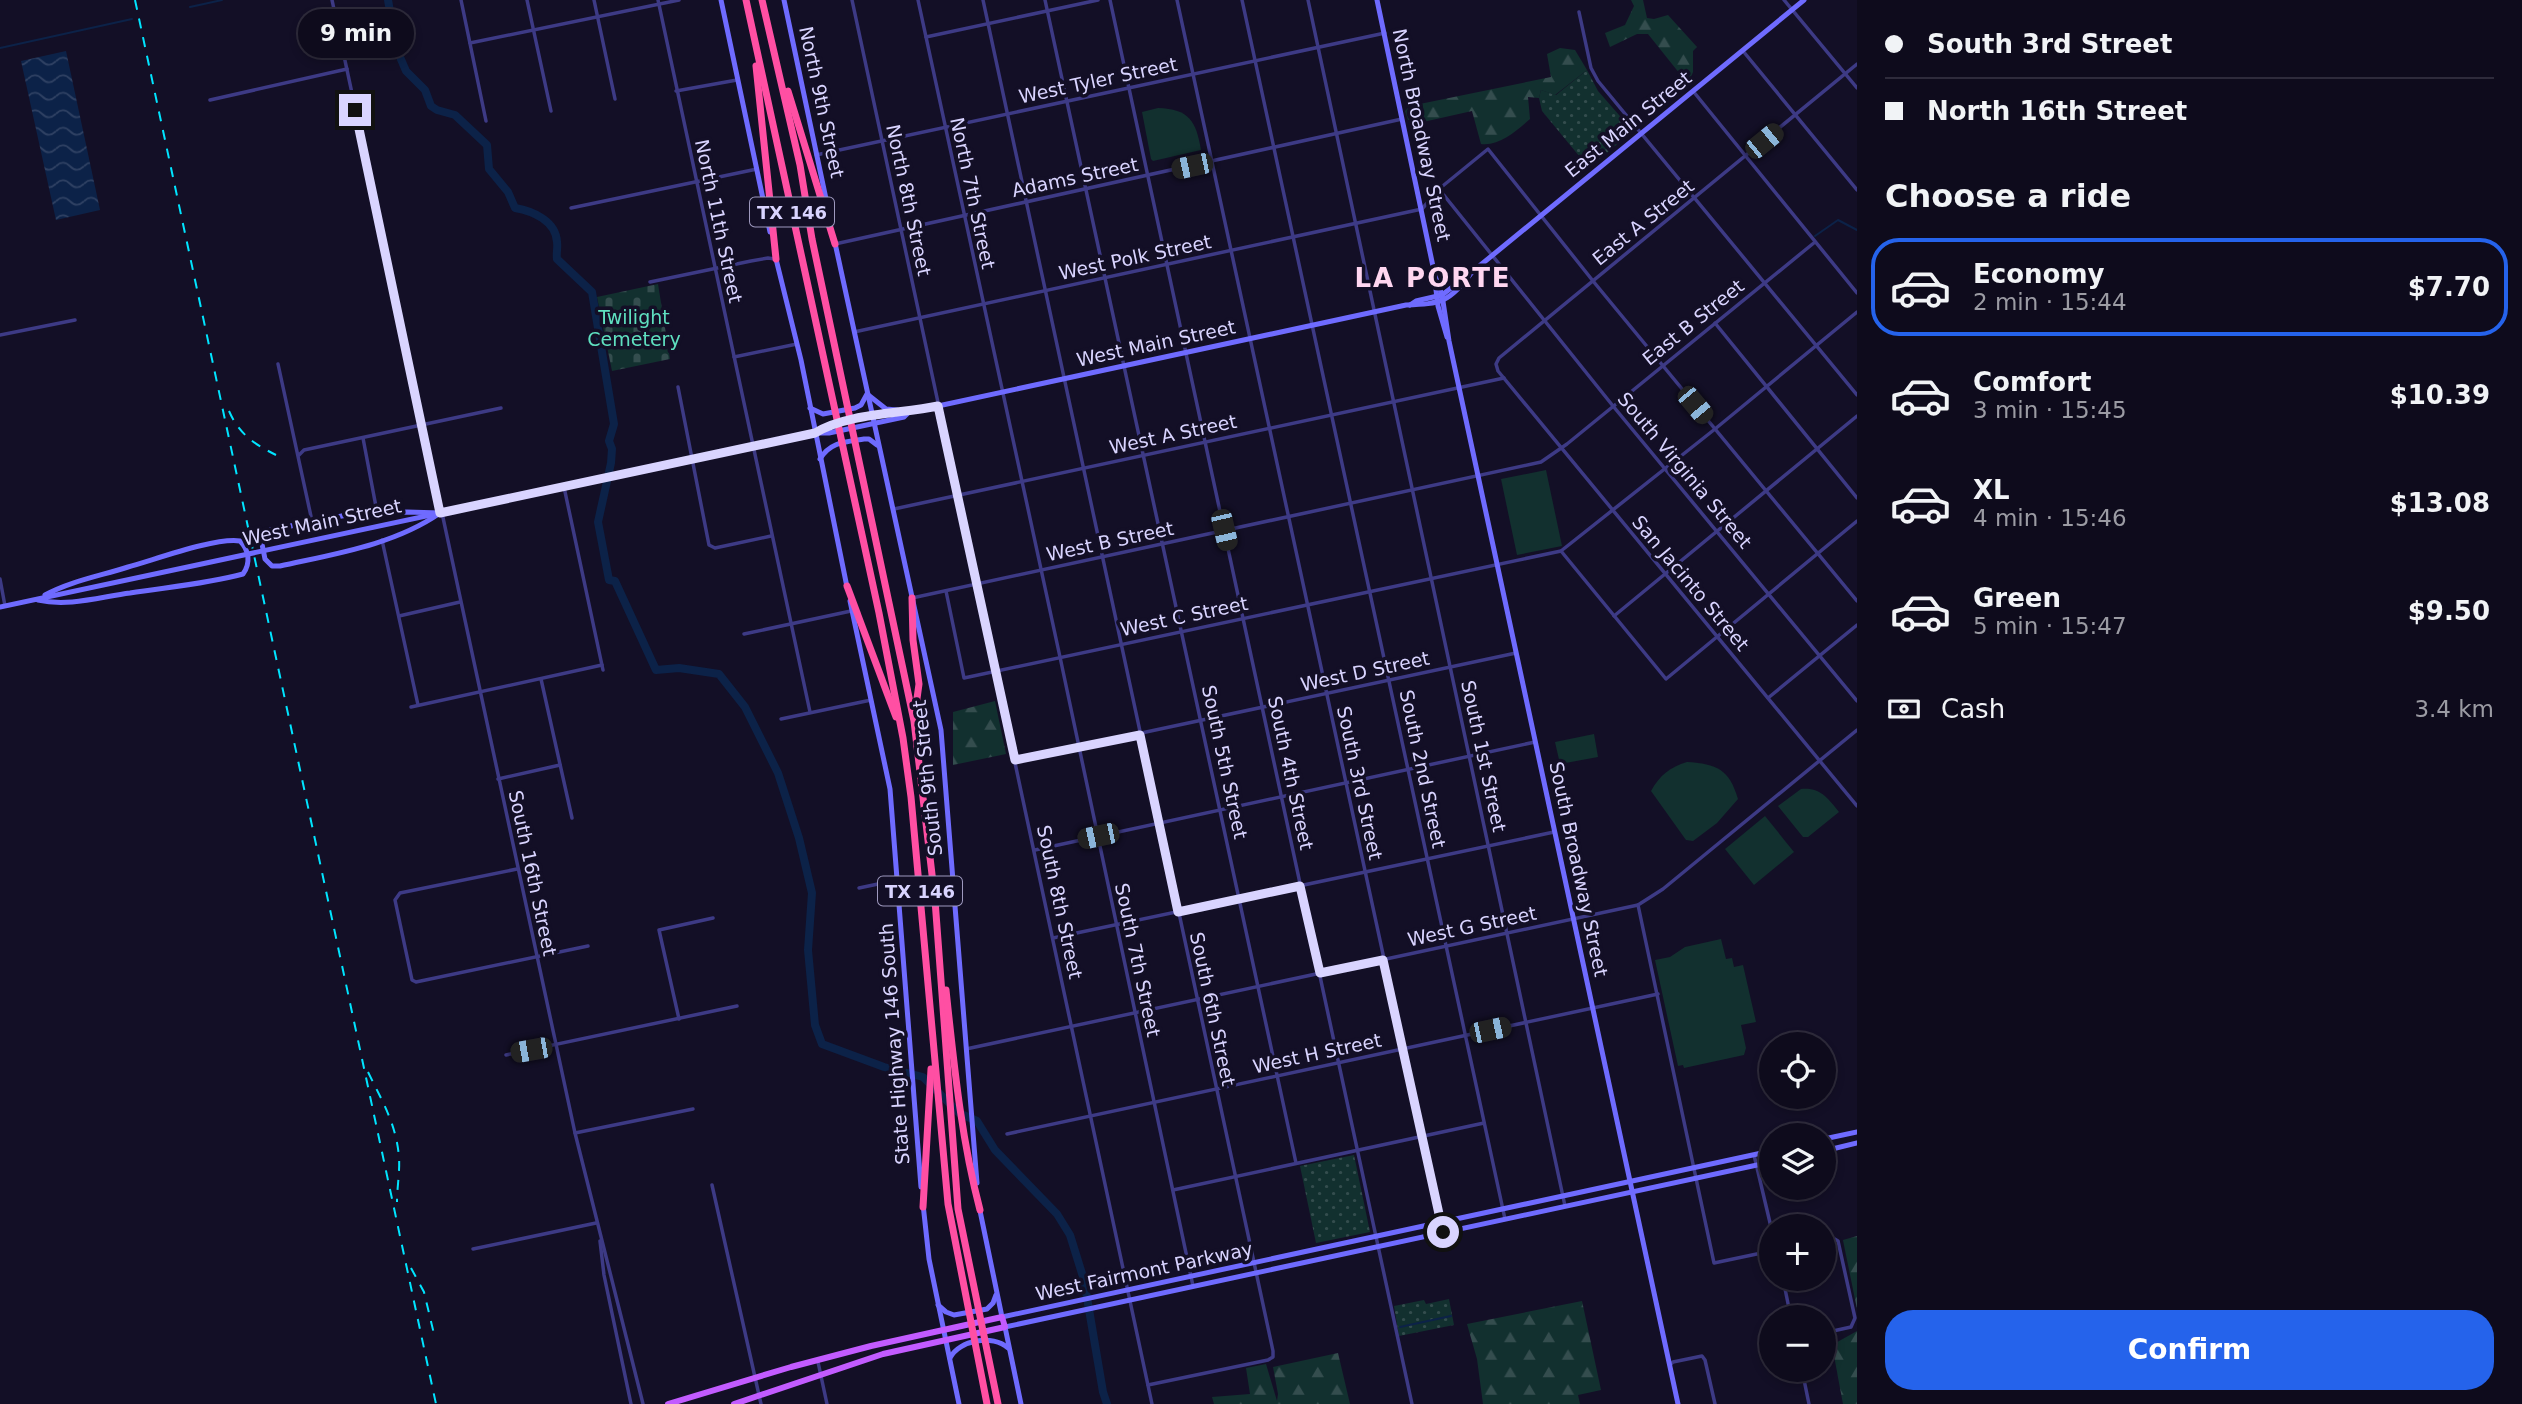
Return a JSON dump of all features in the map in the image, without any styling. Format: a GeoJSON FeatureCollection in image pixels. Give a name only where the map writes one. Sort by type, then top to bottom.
{"type":"FeatureCollection","features":[{"type":"Feature","properties":{"kind":"highway","name":"TX 146"},"geometry":{"type":"LineString","coordinates":[[746,0],[903,738],[912,810],[933,1071]]}},
{"type":"Feature","properties":{"kind":"highway","name":"TX 146"},"geometry":{"type":"LineString","coordinates":[[762,0],[800,165],[812,239],[915,721],[935,900],[958,1209],[998,1404]]}},
{"type":"Feature","properties":{"kind":"highway"},"geometry":{"type":"LineString","coordinates":[[752,31],[776,259]]}},
{"type":"Feature","properties":{"kind":"highway"},"geometry":{"type":"LineString","coordinates":[[772,41],[835,244]]}},
{"type":"Feature","properties":{"kind":"highway"},"geometry":{"type":"LineString","coordinates":[[847,586],[903,738]]}},
{"type":"Feature","properties":{"kind":"highway"},"geometry":{"type":"LineString","coordinates":[[912,598],[913,640],[919,684],[915,721]]}},
{"type":"Feature","properties":{"kind":"highway"},"geometry":{"type":"LineString","coordinates":[[935,900],[961,1126],[980,1210]]}},
{"type":"Feature","properties":{"kind":"highway"},"geometry":{"type":"LineString","coordinates":[[923,1207],[933,1071]]}},
{"type":"Feature","properties":{"kind":"highway"},"geometry":{"type":"LineString","coordinates":[[933,1071],[948,1204],[986,1404]]}},
{"type":"Feature","properties":{"kind":"main road","name":"State Highway 146 South"},"geometry":{"type":"LineString","coordinates":[[721,0],[776,259],[797,344],[890,789],[923,1207],[929,1259],[958,1404]]}},
{"type":"Feature","properties":{"kind":"main road","name":"North 9th Street"},"geometry":{"type":"LineString","coordinates":[[784,0],[872,420]]}},
{"type":"Feature","properties":{"kind":"main road","name":"North Broadway Street"},"geometry":{"type":"LineString","coordinates":[[1377,0],[1440,299]]}},
{"type":"Feature","properties":{"kind":"main road","name":"East Main Street"},"geometry":{"type":"LineString","coordinates":[[1440,299],[1804,0]]}},
{"type":"Feature","properties":{"kind":"main road","name":"West Main Street"},"geometry":{"type":"LineString","coordinates":[[2,606],[815,433],[829,433],[872,420],[904,417],[909,412],[1410,305],[1416,301],[1440,299]]}},
{"type":"Feature","properties":{"kind":"main road","name":"South Broadway Street"},"geometry":{"type":"LineString","coordinates":[[1440,299],[1443,330],[1449,341],[1678,1404]]}},
{"type":"Feature","properties":{"kind":"main road"},"geometry":{"type":"LineString","coordinates":[[810,408],[823,414],[855,408],[862,405],[867,394],[886,409],[909,412]]}},
{"type":"Feature","properties":{"kind":"main road","name":"South 9th Street"},"geometry":{"type":"LineString","coordinates":[[872,420],[894,509],[941,730],[971,1128],[980,1210]]}},
{"type":"Feature","properties":{"kind":"main road"},"geometry":{"type":"LineString","coordinates":[[820,459],[832,445],[869,439],[879,447]]}},
{"type":"Feature","properties":{"kind":"main road"},"geometry":{"type":"LineString","coordinates":[[377,512],[440,513],[422,525],[382,540],[348,551],[280,566],[272,566],[267,562],[261,542],[265,533],[312,521],[377,512]]}},
{"type":"Feature","properties":{"kind":"main road"},"geometry":{"type":"LineString","coordinates":[[233,540],[240,541],[249,562],[243,573],[228,578],[162,590],[73,602],[53,603],[37,599],[61,587],[165,555],[233,540]]}},
{"type":"Feature","properties":{"kind":"main road"},"geometry":{"type":"LineString","coordinates":[[1836,1136],[1857,1132]]}},
{"type":"Feature","properties":{"kind":"main road"},"geometry":{"type":"LineString","coordinates":[[1836,1148],[1857,1143]]}},
{"type":"Feature","properties":{"kind":"main road","name":"West Fairmont Parkway"},"geometry":{"type":"LineString","coordinates":[[668,1404],[817,1360],[943,1330],[1759,1154]]}},
{"type":"Feature","properties":{"kind":"main road","name":"West Fairmont Parkway"},"geometry":{"type":"LineString","coordinates":[[734,1404],[896,1351],[945,1339],[1757,1165]]}},
{"type":"Feature","properties":{"kind":"main road"},"geometry":{"type":"LineString","coordinates":[[1594,1189],[1597,1199]]}},
{"type":"Feature","properties":{"kind":"main road"},"geometry":{"type":"LineString","coordinates":[[980,1210],[1021,1404]]}},
{"type":"Feature","properties":{"kind":"main road"},"geometry":{"type":"LineString","coordinates":[[1314,1250],[1317,1260]]}},
{"type":"Feature","properties":{"kind":"main road"},"geometry":{"type":"LineString","coordinates":[[938,1305],[954,1315],[987,1308],[995,1300],[997,1292]]}},
{"type":"Feature","properties":{"kind":"main road"},"geometry":{"type":"LineString","coordinates":[[1066,1303],[1067,1314]]}},
{"type":"Feature","properties":{"kind":"main road"},"geometry":{"type":"LineString","coordinates":[[949,1359],[957,1348],[990,1340],[1000,1342],[1010,1350]]}},
{"type":"Feature","properties":{"kind":"street","name":"South 16th Street"},"geometry":{"type":"LineString","coordinates":[[332,0],[555,1045],[642,1404]]}},
{"type":"Feature","properties":{"kind":"street"},"geometry":{"type":"LineString","coordinates":[[461,0],[486,121]]}},
{"type":"Feature","properties":{"kind":"street"},"geometry":{"type":"LineString","coordinates":[[527,0],[551,111]]}},
{"type":"Feature","properties":{"kind":"street"},"geometry":{"type":"LineString","coordinates":[[594,0],[615,99]]}},
{"type":"Feature","properties":{"kind":"street"},"geometry":{"type":"LineString","coordinates":[[470,43],[678,0]]}},
{"type":"Feature","properties":{"kind":"street","name":"North 8th Street"},"geometry":{"type":"LineString","coordinates":[[852,0],[938,406]]}},
{"type":"Feature","properties":{"kind":"street","name":"North 7th Street"},"geometry":{"type":"LineString","coordinates":[[918,0],[1002,393]]}},
{"type":"Feature","properties":{"kind":"street","name":"South 6th Street"},"geometry":{"type":"LineString","coordinates":[[983,0],[1273,1357],[1148,1385]]}},
{"type":"Feature","properties":{"kind":"street","name":"South 5th Street"},"geometry":{"type":"LineString","coordinates":[[1045,0],[1296,1163]]}},
{"type":"Feature","properties":{"kind":"street"},"geometry":{"type":"LineString","coordinates":[[926,37],[1098,0]]}},
{"type":"Feature","properties":{"kind":"street","name":"South 4th Street"},"geometry":{"type":"LineString","coordinates":[[1110,0],[1412,1404]]}},
{"type":"Feature","properties":{"kind":"street","name":"South 3rd Street"},"geometry":{"type":"LineString","coordinates":[[1177,0],[1443,1232]]}},
{"type":"Feature","properties":{"kind":"street","name":"South 2nd Street"},"geometry":{"type":"LineString","coordinates":[[1242,0],[1505,1219]]}},
{"type":"Feature","properties":{"kind":"street","name":"South 1st Street"},"geometry":{"type":"LineString","coordinates":[[1308,0],[1565,1206]]}},
{"type":"Feature","properties":{"kind":"street"},"geometry":{"type":"LineString","coordinates":[[1784,0],[1857,88]]}},
{"type":"Feature","properties":{"kind":"street","name":"North 11th Street"},"geometry":{"type":"LineString","coordinates":[[658,2],[810,712]]}},
{"type":"Feature","properties":{"kind":"street"},"geometry":{"type":"LineString","coordinates":[[1579,12],[1593,74],[1857,396]]}},
{"type":"Feature","properties":{"kind":"street","name":"West Tyler Street"},"geometry":{"type":"LineString","coordinates":[[816,155],[1385,33]]}},
{"type":"Feature","properties":{"kind":"street"},"geometry":{"type":"LineString","coordinates":[[1742,51],[1857,190]]}},
{"type":"Feature","properties":{"kind":"street","name":"East A Street"},"geometry":{"type":"LineString","coordinates":[[1504,378],[1496,364],[1499,358],[1857,64]]}},
{"type":"Feature","properties":{"kind":"street"},"geometry":{"type":"LineString","coordinates":[[210,100],[346,69]]}},
{"type":"Feature","properties":{"kind":"street"},"geometry":{"type":"LineString","coordinates":[[676,91],[737,80]]}},
{"type":"Feature","properties":{"kind":"street"},"geometry":{"type":"LineString","coordinates":[[1693,91],[1857,293]]}},
{"type":"Feature","properties":{"kind":"street","name":"Adams Street"},"geometry":{"type":"LineString","coordinates":[[835,244],[1402,119]]}},
{"type":"Feature","properties":{"kind":"street"},"geometry":{"type":"LineString","coordinates":[[1422,209],[1439,189],[1489,149],[1593,281],[1857,601]]}},
{"type":"Feature","properties":{"kind":"street"},"geometry":{"type":"LineString","coordinates":[[571,208],[757,169]]}},
{"type":"Feature","properties":{"kind":"street","name":"South Virginia Street"},"geometry":{"type":"LineString","coordinates":[[1439,189],[1613,406],[1857,701]]}},
{"type":"Feature","properties":{"kind":"street","name":"West Polk Street"},"geometry":{"type":"LineString","coordinates":[[854,332],[1422,209]]}},
{"type":"Feature","properties":{"kind":"street","name":"East B Street"},"geometry":{"type":"LineString","coordinates":[[1478,475],[1541,462],[1562,448],[1815,242]]}},
{"type":"Feature","properties":{"kind":"street"},"geometry":{"type":"LineString","coordinates":[[650,282],[768,258],[776,259]]}},
{"type":"Feature","properties":{"kind":"street"},"geometry":{"type":"LineString","coordinates":[[1857,312],[1561,551],[1666,679],[1857,521]]}},
{"type":"Feature","properties":{"kind":"street"},"geometry":{"type":"LineString","coordinates":[[0,335],[75,320]]}},
{"type":"Feature","properties":{"kind":"street"},"geometry":{"type":"LineString","coordinates":[[1715,323],[1857,498]]}},
{"type":"Feature","properties":{"kind":"street"},"geometry":{"type":"LineString","coordinates":[[734,357],[797,344]]}},
{"type":"Feature","properties":{"kind":"street"},"geometry":{"type":"LineString","coordinates":[[278,364],[312,521]]}},
{"type":"Feature","properties":{"kind":"street"},"geometry":{"type":"LineString","coordinates":[[1459,387],[1504,378]]}},
{"type":"Feature","properties":{"kind":"street","name":"San Jacinto Street"},"geometry":{"type":"LineString","coordinates":[[1504,378],[1857,806]]}},
{"type":"Feature","properties":{"kind":"street"},"geometry":{"type":"LineString","coordinates":[[678,387],[711,547],[771,536]]}},
{"type":"Feature","properties":{"kind":"street","name":"West A Street"},"geometry":{"type":"LineString","coordinates":[[894,509],[1459,387]]}},
{"type":"Feature","properties":{"kind":"street","name":"South 7th Street"},"geometry":{"type":"LineString","coordinates":[[1002,393],[1193,1286]]}},
{"type":"Feature","properties":{"kind":"street","name":"South 8th Street"},"geometry":{"type":"LineString","coordinates":[[938,406],[1152,1404]]}},
{"type":"Feature","properties":{"kind":"street"},"geometry":{"type":"LineString","coordinates":[[299,455],[304,450],[501,408]]}},
{"type":"Feature","properties":{"kind":"street"},"geometry":{"type":"LineString","coordinates":[[1614,616],[1857,416]]}},
{"type":"Feature","properties":{"kind":"street"},"geometry":{"type":"LineString","coordinates":[[363,438],[377,512]]}},
{"type":"Feature","properties":{"kind":"street","name":"West B Street"},"geometry":{"type":"LineString","coordinates":[[912,598],[1478,475]]}},
{"type":"Feature","properties":{"kind":"street"},"geometry":{"type":"LineString","coordinates":[[411,707],[479,691],[603,668],[564,486]]}},
{"type":"Feature","properties":{"kind":"street"},"geometry":{"type":"LineString","coordinates":[[382,540],[418,705]]}},
{"type":"Feature","properties":{"kind":"street","name":"West C Street"},"geometry":{"type":"LineString","coordinates":[[946,591],[964,677],[1561,551]]}},
{"type":"Feature","properties":{"kind":"street"},"geometry":{"type":"LineString","coordinates":[[0,579],[2,606]]}},
{"type":"Feature","properties":{"kind":"street"},"geometry":{"type":"LineString","coordinates":[[399,617],[460,602]]}},
{"type":"Feature","properties":{"kind":"street"},"geometry":{"type":"LineString","coordinates":[[744,634],[851,611]]}},
{"type":"Feature","properties":{"kind":"street"},"geometry":{"type":"LineString","coordinates":[[1768,698],[1857,625]]}},
{"type":"Feature","properties":{"kind":"street","name":"West D Street"},"geometry":{"type":"LineString","coordinates":[[1015,760],[1516,653]]}},
{"type":"Feature","properties":{"kind":"street"},"geometry":{"type":"LineString","coordinates":[[541,679],[572,818]]}},
{"type":"Feature","properties":{"kind":"street"},"geometry":{"type":"LineString","coordinates":[[781,719],[871,700]]}},
{"type":"Feature","properties":{"kind":"street"},"geometry":{"type":"LineString","coordinates":[[1759,1254],[1714,1263],[1638,905],[1663,889],[1857,730]]}},
{"type":"Feature","properties":{"kind":"street"},"geometry":{"type":"LineString","coordinates":[[1035,850],[1535,742]]}},
{"type":"Feature","properties":{"kind":"street"},"geometry":{"type":"LineString","coordinates":[[498,779],[561,765]]}},
{"type":"Feature","properties":{"kind":"street"},"geometry":{"type":"LineString","coordinates":[[1052,939],[1555,832]]}},
{"type":"Feature","properties":{"kind":"street"},"geometry":{"type":"LineString","coordinates":[[517,869],[400,893],[395,900],[412,980],[588,946]]}},
{"type":"Feature","properties":{"kind":"street"},"geometry":{"type":"LineString","coordinates":[[859,888],[897,880]]}},
{"type":"Feature","properties":{"kind":"street","name":"West G Street"},"geometry":{"type":"LineString","coordinates":[[966,1049],[1638,905]]}},
{"type":"Feature","properties":{"kind":"street"},"geometry":{"type":"LineString","coordinates":[[679,1019],[659,930],[713,918]]}},
{"type":"Feature","properties":{"kind":"street","name":"West H Street"},"geometry":{"type":"LineString","coordinates":[[1007,1134],[1658,994]]}},
{"type":"Feature","properties":{"kind":"street"},"geometry":{"type":"LineString","coordinates":[[506,1055],[737,1006]]}},
{"type":"Feature","properties":{"kind":"street"},"geometry":{"type":"LineString","coordinates":[[575,1133],[694,1109]]}},
{"type":"Feature","properties":{"kind":"street"},"geometry":{"type":"LineString","coordinates":[[1173,1190],[1485,1123]]}},
{"type":"Feature","properties":{"kind":"street"},"geometry":{"type":"LineString","coordinates":[[1754,1155],[1768,1214]]}},
{"type":"Feature","properties":{"kind":"street"},"geometry":{"type":"LineString","coordinates":[[712,1185],[761,1404]]}},
{"type":"Feature","properties":{"kind":"street"},"geometry":{"type":"LineString","coordinates":[[474,1249],[596,1223]]}},
{"type":"Feature","properties":{"kind":"street","name":"South 16th Street"},"geometry":{"type":"LineString","coordinates":[[600,1238],[604,1275],[631,1404]]}},
{"type":"Feature","properties":{"kind":"street"},"geometry":{"type":"LineString","coordinates":[[1836,1238],[1855,1323],[1852,1327],[1836,1330]]}},
{"type":"Feature","properties":{"kind":"street"},"geometry":{"type":"LineString","coordinates":[[1670,1365],[1702,1356],[1715,1404]]}},
{"type":"Feature","properties":{"kind":"street"},"geometry":{"type":"LineString","coordinates":[[817,1360],[827,1404]]}},
{"type":"Feature","properties":{"kind":"street"},"geometry":{"type":"LineString","coordinates":[[1804,1382],[1809,1404]]}},
{"type":"Feature","properties":{"kind":"green space"},"geometry":{"type":"Polygon","coordinates":[[[1631,0],[1643,0],[1647,18],[1668,15],[1697,47],[1693,51],[1693,72],[1688,84],[1648,34],[1637,34],[1610,47],[1605,33],[1625,25],[1634,6],[1631,0]]]}},
{"type":"Feature","properties":{"kind":"green space"},"geometry":{"type":"Polygon","coordinates":[[[1560,48],[1575,50],[1587,70],[1555,95],[1541,90],[1539,98],[1528,97],[1530,119],[1495,143],[1481,144],[1472,111],[1423,122],[1422,117],[1408,120],[1405,111],[1410,106],[1551,77],[1547,54],[1560,48]]]}},
{"type":"Feature","properties":{"kind":"green space"},"geometry":{"type":"Polygon","coordinates":[[[1587,70],[1598,91],[1633,131],[1589,168],[1542,111],[1539,98],[1541,90],[1556,95],[1587,70]]]}},
{"type":"Feature","properties":{"kind":"green space"},"geometry":{"type":"Polygon","coordinates":[[[1158,108],[1177,111],[1189,118],[1197,131],[1201,150],[1153,161],[1142,112],[1158,108]]]}},
{"type":"Feature","properties":{"kind":"green space","name":"Twilight Cemetery"},"geometry":{"type":"Polygon","coordinates":[[[658,284],[670,359],[612,371],[597,297],[658,284]]]}},
{"type":"Feature","properties":{"kind":"green space"},"geometry":{"type":"Polygon","coordinates":[[[1546,470],[1562,546],[1517,555],[1501,479],[1546,470]]]}},
{"type":"Feature","properties":{"kind":"green space"},"geometry":{"type":"Polygon","coordinates":[[[995,701],[1006,754],[953,765],[953,712],[995,701]]]}},
{"type":"Feature","properties":{"kind":"green space"},"geometry":{"type":"Polygon","coordinates":[[[1594,734],[1598,757],[1560,764],[1555,742],[1594,734]]]}},
{"type":"Feature","properties":{"kind":"green space"},"geometry":{"type":"Polygon","coordinates":[[[1687,762],[1706,764],[1720,770],[1730,781],[1738,799],[1717,823],[1693,841],[1686,840],[1651,791],[1666,772],[1687,762]]]}},
{"type":"Feature","properties":{"kind":"green space"},"geometry":{"type":"Polygon","coordinates":[[[1801,789],[1818,792],[1839,812],[1808,837],[1803,837],[1778,806],[1801,789]]]}},
{"type":"Feature","properties":{"kind":"green space"},"geometry":{"type":"Polygon","coordinates":[[[1765,816],[1794,852],[1754,885],[1725,849],[1765,816]]]}},
{"type":"Feature","properties":{"kind":"green space"},"geometry":{"type":"Polygon","coordinates":[[[1721,939],[1726,959],[1732,958],[1734,967],[1743,965],[1756,1022],[1741,1025],[1746,1048],[1744,1055],[1684,1068],[1683,1065],[1678,1066],[1655,960],[1670,957],[1685,947],[1721,939]]]}},
{"type":"Feature","properties":{"kind":"green space"},"geometry":{"type":"Polygon","coordinates":[[[1354,1155],[1370,1232],[1316,1243],[1300,1166],[1354,1155]]]}},
{"type":"Feature","properties":{"kind":"green space"},"geometry":{"type":"Polygon","coordinates":[[[1857,1236],[1857,1309],[1843,1240],[1857,1236]]]}},
{"type":"Feature","properties":{"kind":"green space"},"geometry":{"type":"Polygon","coordinates":[[[1449,1299],[1454,1325],[1399,1336],[1394,1306],[1424,1300],[1426,1304],[1449,1299]]]}},
{"type":"Feature","properties":{"kind":"green space"},"geometry":{"type":"Polygon","coordinates":[[[1582,1301],[1601,1390],[1578,1395],[1580,1404],[1483,1404],[1477,1359],[1467,1324],[1582,1301]]]}},
{"type":"Feature","properties":{"kind":"green space"},"geometry":{"type":"Polygon","coordinates":[[[1857,1331],[1857,1404],[1843,1404],[1836,1366],[1836,1343],[1857,1331]]]}},
{"type":"Feature","properties":{"kind":"green space"},"geometry":{"type":"Polygon","coordinates":[[[1338,1353],[1350,1404],[1214,1404],[1212,1397],[1250,1394],[1246,1368],[1266,1364],[1277,1401],[1273,1367],[1338,1353]]]}},
{"type":"Feature","properties":{"kind":"water"},"geometry":{"type":"Polygon","coordinates":[[[66,51],[100,210],[56,220],[21,61],[66,51]]]}},
{"type":"Feature","properties":{"kind":"waterway"},"geometry":{"type":"LineString","coordinates":[[190,7],[222,0]]}},
{"type":"Feature","properties":{"kind":"waterway"},"geometry":{"type":"LineString","coordinates":[[388,0],[397,50],[406,71],[425,90],[431,106],[455,115],[487,145],[489,169],[508,192],[515,208],[542,218],[553,228],[557,259],[592,292],[614,424],[609,441],[612,449],[611,463],[598,522],[609,580],[615,581],[656,670],[679,668],[719,674],[745,707],[778,773],[799,838],[812,893],[808,950],[815,1025],[822,1044],[884,1067],[923,1077],[959,1113],[977,1121],[995,1150],[1057,1214],[1070,1235],[1084,1280],[1107,1404]]}},
{"type":"Feature","properties":{"kind":"waterway"},"geometry":{"type":"LineString","coordinates":[[0,48],[132,19]]}},
{"type":"Feature","properties":{"kind":"waterway"},"geometry":{"type":"LineString","coordinates":[[1815,236],[1838,220],[1857,230]]}},
{"type":"Feature","properties":{"kind":"waterway"},"geometry":{"type":"LineString","coordinates":[[1400,1327],[1451,1316]]}},
{"type":"Feature","properties":{"kind":"railway"},"geometry":{"type":"LineString","coordinates":[[135,0],[436,1404]]}},
{"type":"Feature","properties":{"kind":"railway"},"geometry":{"type":"LineString","coordinates":[[229,411],[248,438],[276,455]]}},
{"type":"Feature","properties":{"kind":"railway"},"geometry":{"type":"LineString","coordinates":[[368,1072],[395,1133],[399,1163],[397,1202]]}},
{"type":"Feature","properties":{"kind":"railway"},"geometry":{"type":"LineString","coordinates":[[411,1268],[424,1292],[434,1334]]}},
{"type":"Feature","properties":{"kind":"district","name":"LA PORTE"},"geometry":{"type":"Point","coordinates":[1433,278]}},
{"type":"Feature","properties":{"kind":"route"},"geometry":{"type":"LineString","coordinates":[[355,110],[440,513],[815,433],[827,426],[863,418],[938,406],[1015,760],[1140,735],[1178,912],[1300,886],[1320,973],[1383,960],[1443,1232]]}}]}
